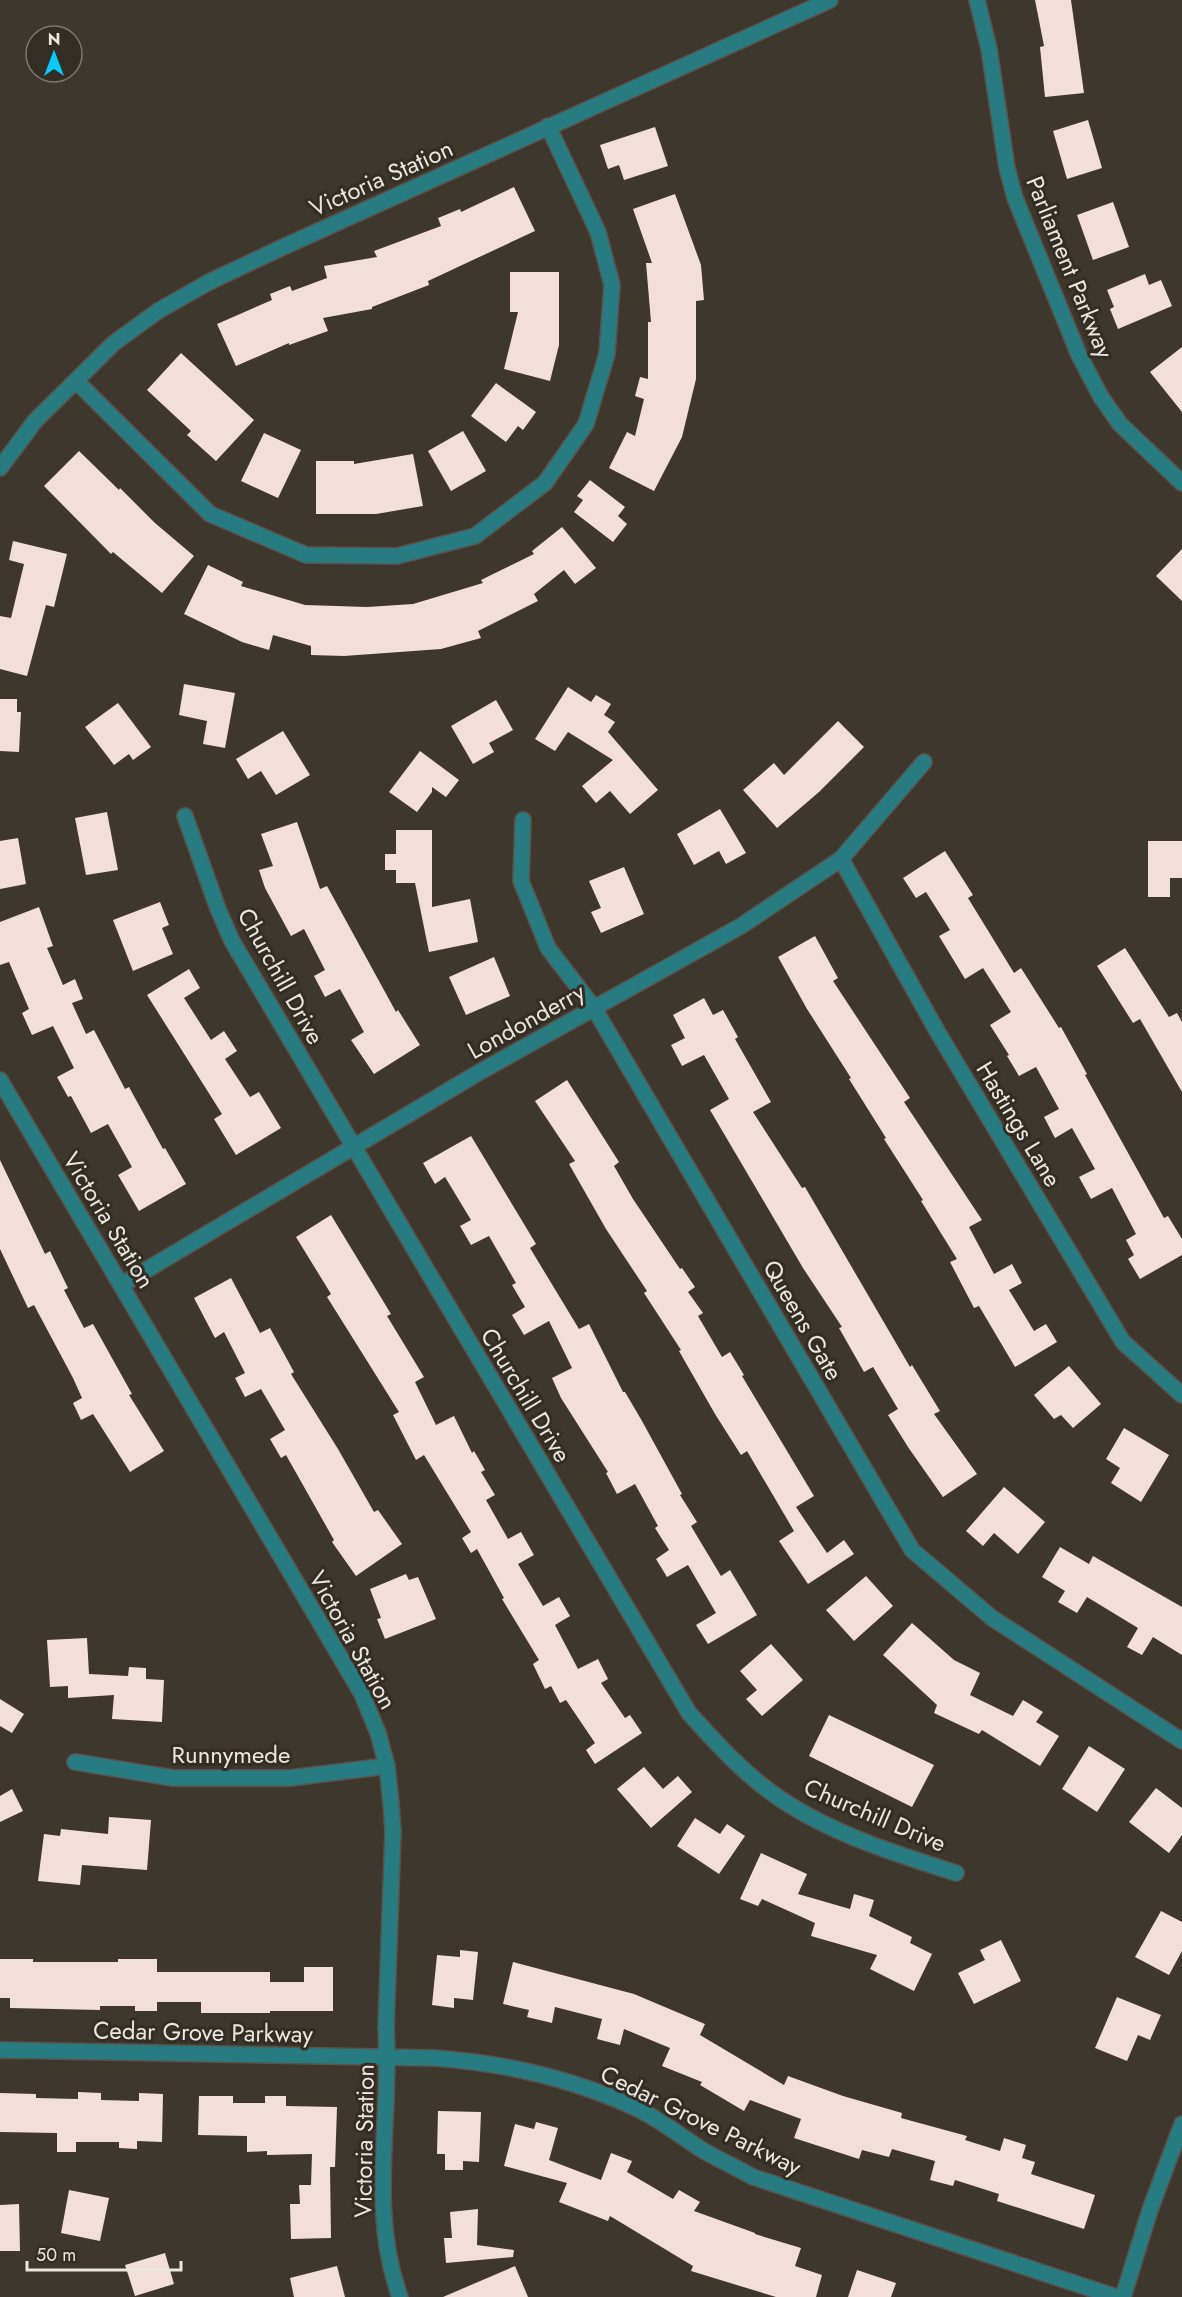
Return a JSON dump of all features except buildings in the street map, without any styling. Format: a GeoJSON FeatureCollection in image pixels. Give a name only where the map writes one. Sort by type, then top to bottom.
{"type":"FeatureCollection","features":[{"type":"Feature","properties":{"kind":"street","name":"Victoria Station"},"geometry":{"type":"LineString","coordinates":[[0,468],[35,421],[114,343],[158,311],[209,282],[548,126],[830,0]]}},
{"type":"Feature","properties":{"kind":"street","name":"Parliament Parkway"},"geometry":{"type":"LineString","coordinates":[[977,0],[989,49],[1006,168],[1015,198],[1079,355],[1101,397],[1120,424],[1182,483]]}},
{"type":"Feature","properties":{"kind":"street"},"geometry":{"type":"LineString","coordinates":[[76,381],[210,514],[306,555],[397,556],[475,536],[545,483],[586,424],[607,354],[612,285],[598,232],[548,126]]}},
{"type":"Feature","properties":{"kind":"street","name":"Londonderry"},"geometry":{"type":"LineString","coordinates":[[121,1285],[478,1073],[741,926],[841,859],[924,762]]}},
{"type":"Feature","properties":{"kind":"street","name":"Churchill Drive"},"geometry":{"type":"LineString","coordinates":[[185,816],[218,909],[232,941],[689,1713],[714,1741],[760,1784],[780,1799],[822,1822],[895,1853],[956,1873]]}},
{"type":"Feature","properties":{"kind":"street","name":"Queens Gate"},"geometry":{"type":"LineString","coordinates":[[523,820],[521,881],[548,948],[594,1008],[912,1550],[992,1618],[1182,1741]]}},
{"type":"Feature","properties":{"kind":"street","name":"Hastings Lane"},"geometry":{"type":"LineString","coordinates":[[841,859],[937,1031],[1123,1342],[1182,1395]]}},
{"type":"Feature","properties":{"kind":"street","name":"Victoria Station"},"geometry":{"type":"LineString","coordinates":[[0,1080],[362,1694],[378,1733],[387,1766],[393,1832],[388,2057],[384,2127],[384,2219],[391,2272],[400,2297]]}},
{"type":"Feature","properties":{"kind":"street","name":"Runnymede"},"geometry":{"type":"LineString","coordinates":[[75,1762],[173,1778],[290,1778],[387,1766]]}},
{"type":"Feature","properties":{"kind":"street","name":"Cedar Grove Parkway"},"geometry":{"type":"LineString","coordinates":[[0,2050],[388,2057],[503,2065],[600,2093],[639,2110],[673,2128],[704,2151],[753,2176],[1116,2297]]}},
{"type":"Feature","properties":{"kind":"street"},"geometry":{"type":"LineString","coordinates":[[1123,2297],[1150,2210],[1182,2124]]}}]}
